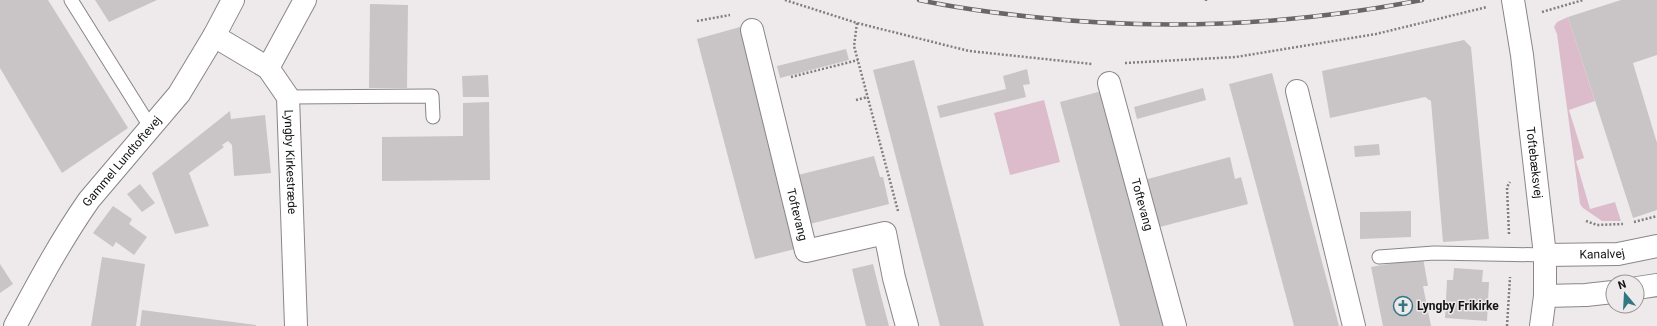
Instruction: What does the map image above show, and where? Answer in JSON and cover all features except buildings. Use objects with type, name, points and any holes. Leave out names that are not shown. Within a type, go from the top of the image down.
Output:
[{"type":"street","name":"Gammel Lundtoftevej","points":[[15,326],[76,218],[89,200],[179,94],[214,36],[233,0]]},
{"type":"street","points":[[268,68],[305,0]]},
{"type":"street","name":"Toftebæksvej","points":[[1515,10],[1522,55],[1545,255],[1545,296],[1541,326]]},
{"type":"street","name":"Toftevang","points":[[752,30],[806,251],[886,233]]},
{"type":"street","name":"Lyngby Kirkestræde","points":[[214,36],[268,68],[288,97],[296,326]]},
{"type":"street","name":"Toftevang","points":[[1109,83],[1175,326]]},
{"type":"street","points":[[1298,91],[1354,326]]},
{"type":"street","points":[[886,233],[894,278],[907,326]]},
{"type":"street","name":"Kanalvej","points":[[1545,255],[1618,254],[1657,246]]},
{"type":"street","points":[[1645,287],[1657,285]]},
{"type":"street","points":[[1545,296],[1605,293]]},
{"type":"lane","points":[[71,0],[151,128]]},
{"type":"lane","points":[[288,97],[432,96],[433,117]]},
{"type":"lane","points":[[1379,257],[1434,253],[1510,256],[1545,255]]},
{"type":"path","points":[[785,0],[857,23],[969,51],[1092,64]]},
{"type":"path","points":[[1515,10],[1583,0]]},
{"type":"path","points":[[1123,63],[1236,57],[1376,34],[1489,6]]},
{"type":"path","points":[[857,23],[854,46],[898,211],[886,233]]},
{"type":"path","points":[[765,84],[858,60]]},
{"type":"path","points":[[856,100],[868,97]]},
{"type":"path","points":[[1506,326],[1510,286],[1507,187],[1510,180]]},
{"type":"path","points":[[1586,221],[1597,225],[1623,224],[1657,216]]},
{"type":"shaded area","points":[[1568,17],[1595,101],[1569,110],[1584,158],[1576,161],[1590,209],[1615,202],[1621,221],[1602,221],[1583,208],[1580,204],[1557,34],[1554,27],[1557,22]]},
{"type":"shaded area","points":[[1044,100],[1060,162],[1010,175],[994,113]]},
{"type":"railway","points":[[919,0],[976,10],[1033,17],[1131,24],[1228,23],[1277,20],[1326,15],[1422,0]]},
{"type":"place","name":"Lyngby Frikirke","points":[[1403,306]]}]
